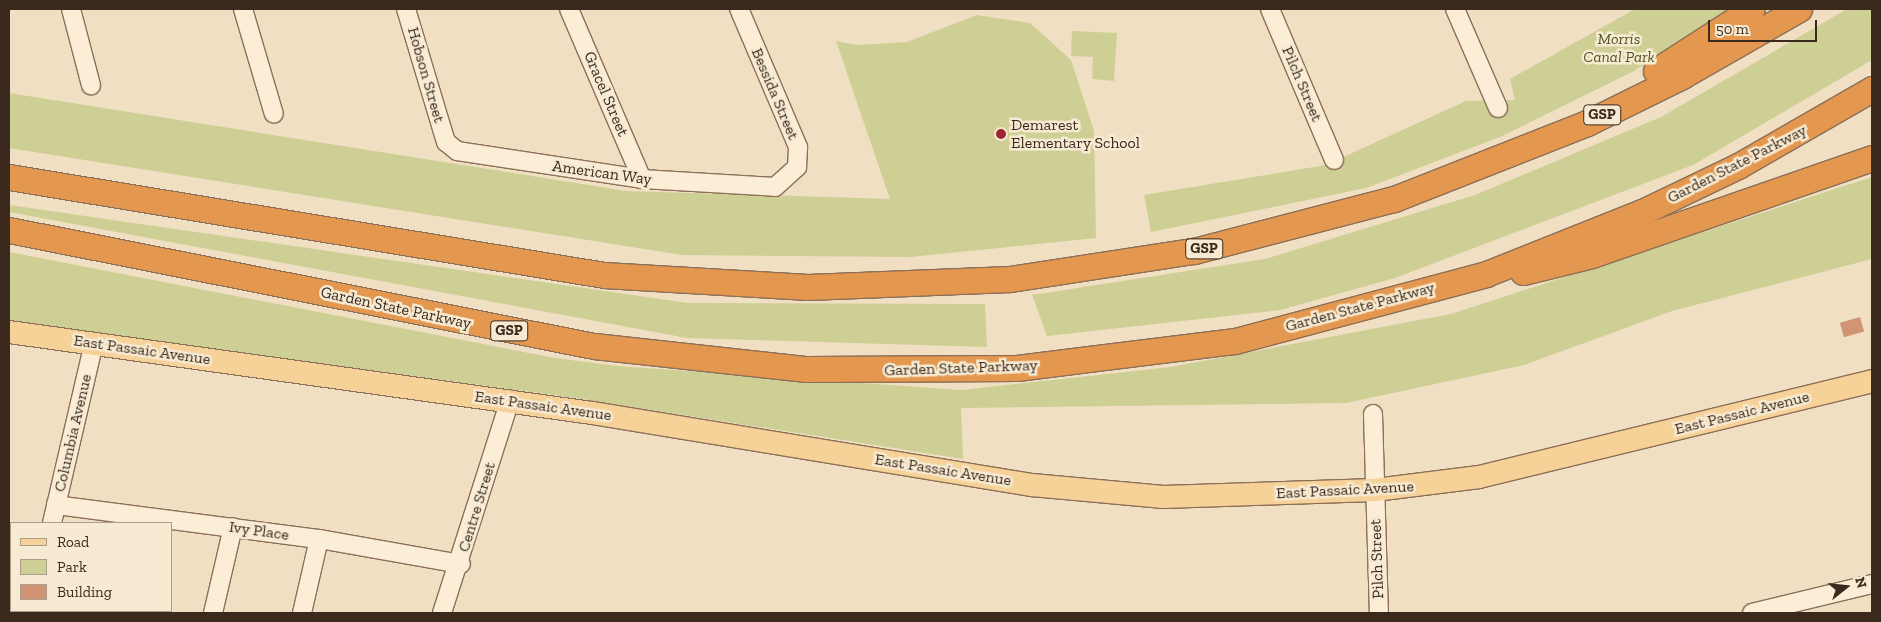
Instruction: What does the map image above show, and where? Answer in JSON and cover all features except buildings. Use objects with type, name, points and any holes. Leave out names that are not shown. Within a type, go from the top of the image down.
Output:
[{"type":"highway","points":[[1491,164],[1696,48],[1752,9]]},
{"type":"highway","name":"GSP","points":[[9,177],[498,260],[696,283],[808,287],[1010,279],[1194,251],[1394,199],[1491,164],[1682,76],[1799,9]]},
{"type":"highway","name":"Garden State Parkway","points":[[9,230],[585,344],[807,369],[1017,368],[1128,356],[1235,341],[1486,274],[1642,212],[1738,166],[1872,89]]},
{"type":"highway","points":[[1486,274],[1560,265],[1872,158]]},
{"type":"main road","name":"East Passaic Avenue","points":[[9,332],[510,400],[1099,494],[1228,496],[1375,490],[1479,477],[1872,381]]},
{"type":"street","points":[[71,9],[91,84]]},
{"type":"street","points":[[243,9],[274,114]]},
{"type":"street","name":"Hobson Street","points":[[406,9],[446,142]]},
{"type":"street","name":"Gracel Street","points":[[570,9],[642,179]]},
{"type":"street","name":"Bessida Street","points":[[739,9],[798,147],[792,176],[775,187],[761,187]]},
{"type":"street","name":"Pilch Street","points":[[1270,9],[1334,160]]},
{"type":"street","points":[[1455,9],[1498,108]]},
{"type":"street","name":"American Way","points":[[446,142],[466,153],[642,179],[761,187]]},
{"type":"street","name":"Columbia Avenue","points":[[52,522],[94,343]]},
{"type":"street","name":"Centre Street","points":[[442,613],[461,564],[510,400]]},
{"type":"street","name":"Pilch Street","points":[[1373,414],[1379,613]]},
{"type":"street","name":"Ivy Place","points":[[56,505],[319,539],[461,564]]},
{"type":"street","points":[[213,613],[233,527]]},
{"type":"street","points":[[302,613],[319,539]]},
{"type":"street","points":[[1752,613],[1872,584]]},
{"type":"green space","name":"Morris Canal Park","points":[[1635,9],[1730,9],[1634,71],[1500,137],[1366,188],[1151,232],[1144,195],[1326,165],[1466,101],[1515,100],[1510,79]]},
{"type":"green space","points":[[1847,9],[1872,9],[1872,60],[1693,165],[1395,278],[1280,310],[1047,336],[1032,295],[1265,259],[1475,195],[1661,117]]},
{"type":"green space","points":[[977,15],[1030,23],[1071,60],[1094,131],[1096,238],[910,257],[682,255],[9,148],[9,93],[626,191],[890,199],[836,41],[857,45],[907,42]]},
{"type":"green space","points":[[1072,31],[1117,33],[1114,81],[1092,79],[1093,57],[1071,56]]},
{"type":"green space","points":[[1872,177],[1872,259],[1672,311],[1524,365],[1346,403],[961,408],[963,459],[576,398],[9,321],[9,252],[555,358],[617,366],[961,390],[1171,367],[1451,314]]},
{"type":"green space","points":[[9,205],[688,303],[985,304],[987,347],[687,338],[9,212]]},
{"type":"place","name":"Demarest Elementary School","points":[[1001,134]]}]
